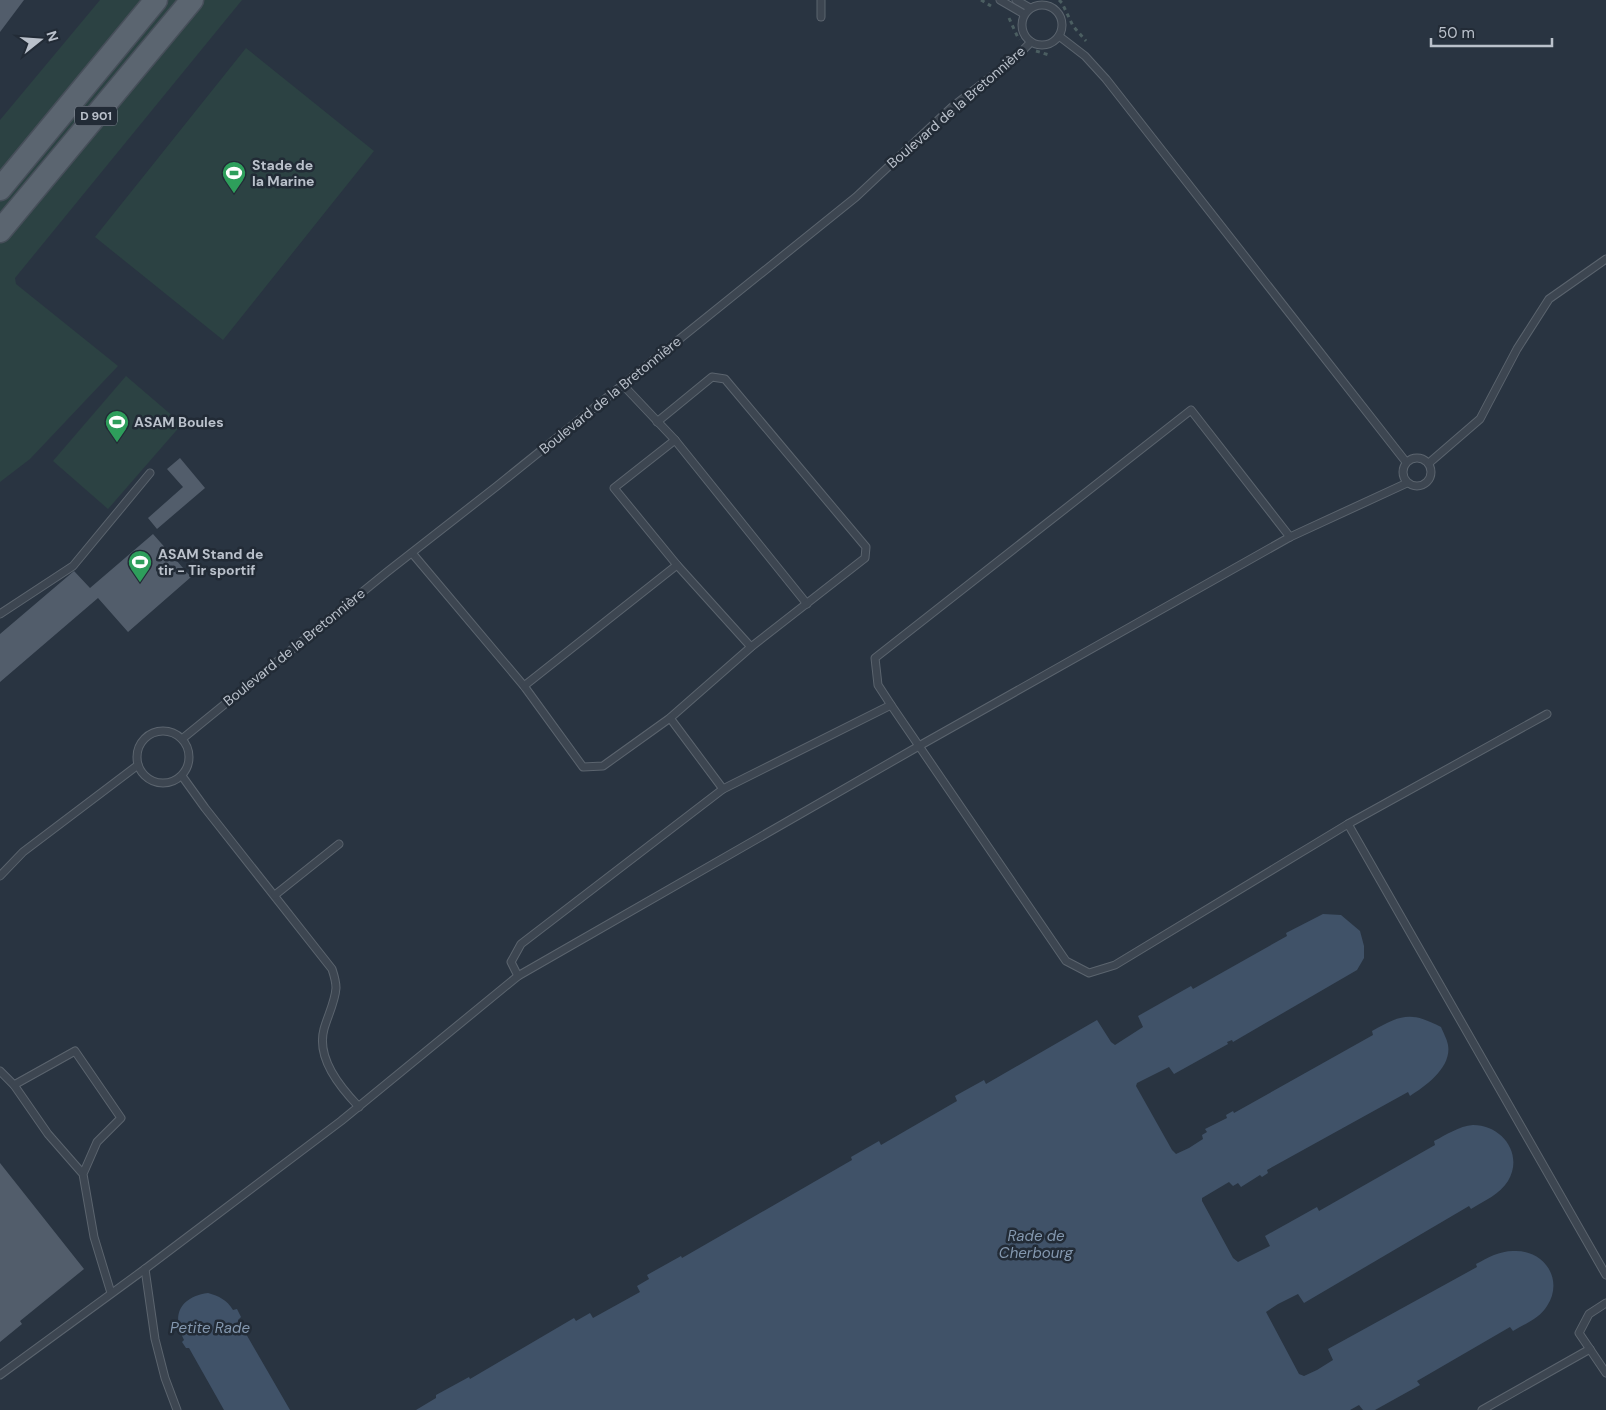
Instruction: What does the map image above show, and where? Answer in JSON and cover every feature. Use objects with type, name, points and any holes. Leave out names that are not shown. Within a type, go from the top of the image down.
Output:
[{"type":"main road","name":"D 901","points":[[0,189],[156,0]]},
{"type":"main road","name":"D 901","points":[[0,231],[192,0]]},
{"type":"lane","points":[[821,0],[821,17]]},
{"type":"lane","points":[[1000,0],[1024,14]]},
{"type":"lane","points":[[1016,0],[1030,8]]},
{"type":"lane","points":[[1041,4],[1054,8],[1062,19],[1059,36],[1053,42],[1039,45],[1031,42],[1024,34],[1022,27],[1024,14],[1030,8],[1041,4]]},
{"type":"lane","points":[[1059,36],[1085,56],[1106,79],[1406,462]]},
{"type":"lane","name":"Boulevard de la Bretonnière","points":[[182,739],[856,197],[952,107],[1014,59],[1031,42]]},
{"type":"lane","points":[[1429,463],[1480,419],[1517,349],[1549,299],[1606,259]]},
{"type":"lane","points":[[412,553],[524,686],[583,767],[603,766],[670,718],[750,647],[865,558],[866,547],[725,379],[712,377],[657,422]]},
{"type":"lane","points":[[623,385],[675,440],[806,604]]},
{"type":"lane","points":[[1290,537],[1191,410],[875,658],[878,685],[1066,961],[1089,973],[1115,965],[1348,824],[1546,714]]},
{"type":"lane","points":[[675,440],[614,488],[677,565],[750,647]]},
{"type":"lane","points":[[1417,457],[1429,463],[1431,472],[1429,480],[1425,484],[1416,486],[1407,483],[1402,475],[1406,462],[1417,457]]},
{"type":"lane","points":[[0,614],[73,566],[150,473]]},
{"type":"lane","points":[[0,1375],[145,1269],[359,1106],[518,976],[919,746],[1290,537],[1407,483]]},
{"type":"lane","points":[[524,686],[677,565]]},
{"type":"lane","points":[[518,976],[511,962],[521,944],[723,789],[891,705]]},
{"type":"lane","points":[[670,718],[723,789]]},
{"type":"lane","points":[[158,731],[167,731],[182,739],[189,753],[189,762],[187,770],[182,776],[166,784],[157,783],[142,773],[138,765],[139,747],[151,734],[158,731]]},
{"type":"lane","points":[[0,876],[23,852],[138,765]]},
{"type":"lane","points":[[182,776],[332,969],[336,986],[334,1000],[324,1031],[323,1050],[332,1074],[345,1093],[359,1106]]},
{"type":"lane","points":[[1348,824],[1606,1275]]},
{"type":"lane","points":[[275,895],[339,844]]},
{"type":"lane","points":[[14,1085],[75,1052],[121,1118],[97,1142],[83,1174]]},
{"type":"lane","points":[[0,1071],[14,1085],[48,1134],[83,1174],[94,1237],[111,1293]]},
{"type":"lane","points":[[145,1269],[155,1339],[165,1378],[177,1410]]},
{"type":"lane","points":[[1606,1303],[1589,1314],[1579,1333],[1606,1373]]},
{"type":"lane","points":[[1482,1410],[1590,1349]]},
{"type":"path","points":[[1059,0],[1062,2],[1073,26],[1086,41]]},
{"type":"green space","points":[[100,0],[242,0],[15,278],[16,284],[118,366],[30,459],[0,482],[0,120]]},
{"type":"green space","name":"Stade de la Marine","points":[[246,48],[374,151],[223,340],[95,237]]},
{"type":"green space","name":"ASAM Boules","points":[[126,376],[182,424],[108,509],[53,461]]},
{"type":"water","name":"Rade de Cherbourg","points":[[1323,914],[1341,915],[1360,931],[1364,946],[1364,958],[1357,970],[1233,1042],[1232,1040],[1227,1042],[1228,1044],[1174,1074],[1169,1067],[1137,1083],[1136,1086],[1176,1154],[1203,1139],[1202,1135],[1207,1132],[1205,1129],[1227,1118],[1226,1115],[1233,1111],[1234,1113],[1373,1035],[1372,1031],[1391,1021],[1398,1018],[1413,1017],[1441,1027],[1448,1045],[1446,1061],[1436,1075],[1416,1092],[1410,1096],[1408,1092],[1267,1170],[1268,1173],[1262,1177],[1260,1175],[1241,1187],[1238,1183],[1233,1186],[1229,1182],[1202,1198],[1233,1258],[1238,1262],[1270,1246],[1265,1236],[1317,1207],[1319,1211],[1435,1145],[1434,1141],[1458,1129],[1473,1125],[1483,1126],[1493,1130],[1507,1143],[1512,1151],[1512,1171],[1508,1181],[1501,1190],[1471,1209],[1469,1206],[1304,1303],[1298,1294],[1266,1312],[1299,1374],[1304,1376],[1333,1360],[1328,1349],[1477,1267],[1476,1264],[1490,1257],[1505,1252],[1526,1252],[1535,1256],[1549,1269],[1553,1286],[1552,1296],[1540,1314],[1513,1331],[1510,1327],[1417,1381],[1420,1385],[1375,1410],[1363,1410],[1359,1405],[1350,1410],[416,1410],[436,1398],[436,1395],[469,1377],[470,1379],[574,1318],[576,1321],[590,1313],[593,1318],[640,1292],[637,1286],[649,1279],[647,1275],[681,1256],[682,1258],[852,1160],[851,1157],[879,1141],[881,1145],[957,1101],[955,1096],[984,1080],[986,1084],[1097,1020],[1115,1045],[1143,1027],[1138,1016],[1191,986],[1193,989],[1287,936],[1286,933]]},
{"type":"water","name":"Petite Rade","points":[[208,1293],[222,1299],[233,1310],[237,1309],[241,1317],[238,1320],[290,1410],[224,1410],[189,1348],[186,1348],[182,1342],[184,1340],[178,1323],[178,1315],[185,1303],[198,1295]]},
{"type":"building","points":[[0,0],[24,0],[0,32]]},
{"type":"building","points":[[180,458],[205,488],[157,529],[148,518],[183,487],[167,469]]},
{"type":"building","points":[[153,534],[191,577],[128,632],[98,598],[0,682],[0,634],[74,571],[90,588]]},
{"type":"building","points":[[0,1163],[84,1269],[20,1321],[22,1324],[0,1342]]},
{"type":"place","name":"Stade de la Marine","points":[[234,194]]},
{"type":"place","name":"ASAM Boules","points":[[117,443]]},
{"type":"place","name":"ASAM Stand de tir - Tir sportif","points":[[140,583]]}]
